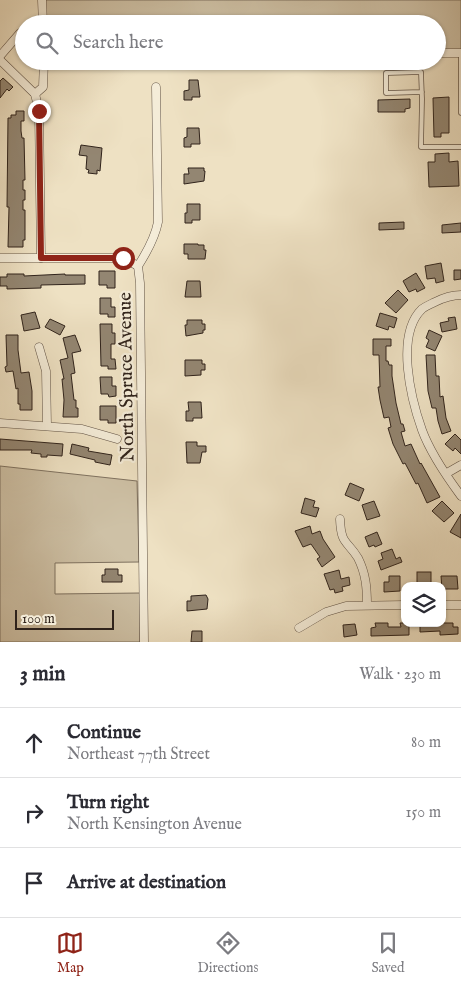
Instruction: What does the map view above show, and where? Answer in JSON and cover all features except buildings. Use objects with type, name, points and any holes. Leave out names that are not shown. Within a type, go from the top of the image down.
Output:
[{"type":"street","points":[[42,0],[43,15]]},
{"type":"street","points":[[0,56],[15,39]]},
{"type":"street","points":[[446,53],[461,54]]},
{"type":"street","points":[[0,60],[35,94],[39,111],[41,258]]},
{"type":"street","points":[[35,94],[43,87],[44,70]]},
{"type":"street","name":"North Spruce Avenue","points":[[144,642],[140,283],[138,266],[146,253],[158,222],[156,86]]},
{"type":"street","points":[[0,258],[123,258],[138,266]]},
{"type":"street","points":[[461,295],[442,299],[423,309],[415,318],[410,330],[408,352],[409,380],[422,431],[461,496]]},
{"type":"street","points":[[39,347],[46,371],[47,426]]},
{"type":"street","points":[[0,422],[82,429],[117,438]]},
{"type":"street","points":[[447,473],[461,464]]},
{"type":"street","points":[[340,520],[340,535],[356,556],[366,576],[367,605]]},
{"type":"street","points":[[446,605],[461,604]]},
{"type":"street","points":[[299,628],[326,612],[346,606],[401,605]]},
{"type":"lane","points":[[461,54],[461,113]]},
{"type":"lane","points":[[422,92],[386,92],[386,73],[421,72],[422,92],[421,148],[461,147]]},
{"type":"shaded area","points":[[44,0],[461,0],[461,50],[446,50],[446,15],[44,15]]},
{"type":"shaded area","points":[[0,466],[137,481],[139,562],[55,563],[55,594],[140,593],[140,642],[0,642]]},
{"type":"route","points":[[39,111],[41,258],[123,258]]}]
